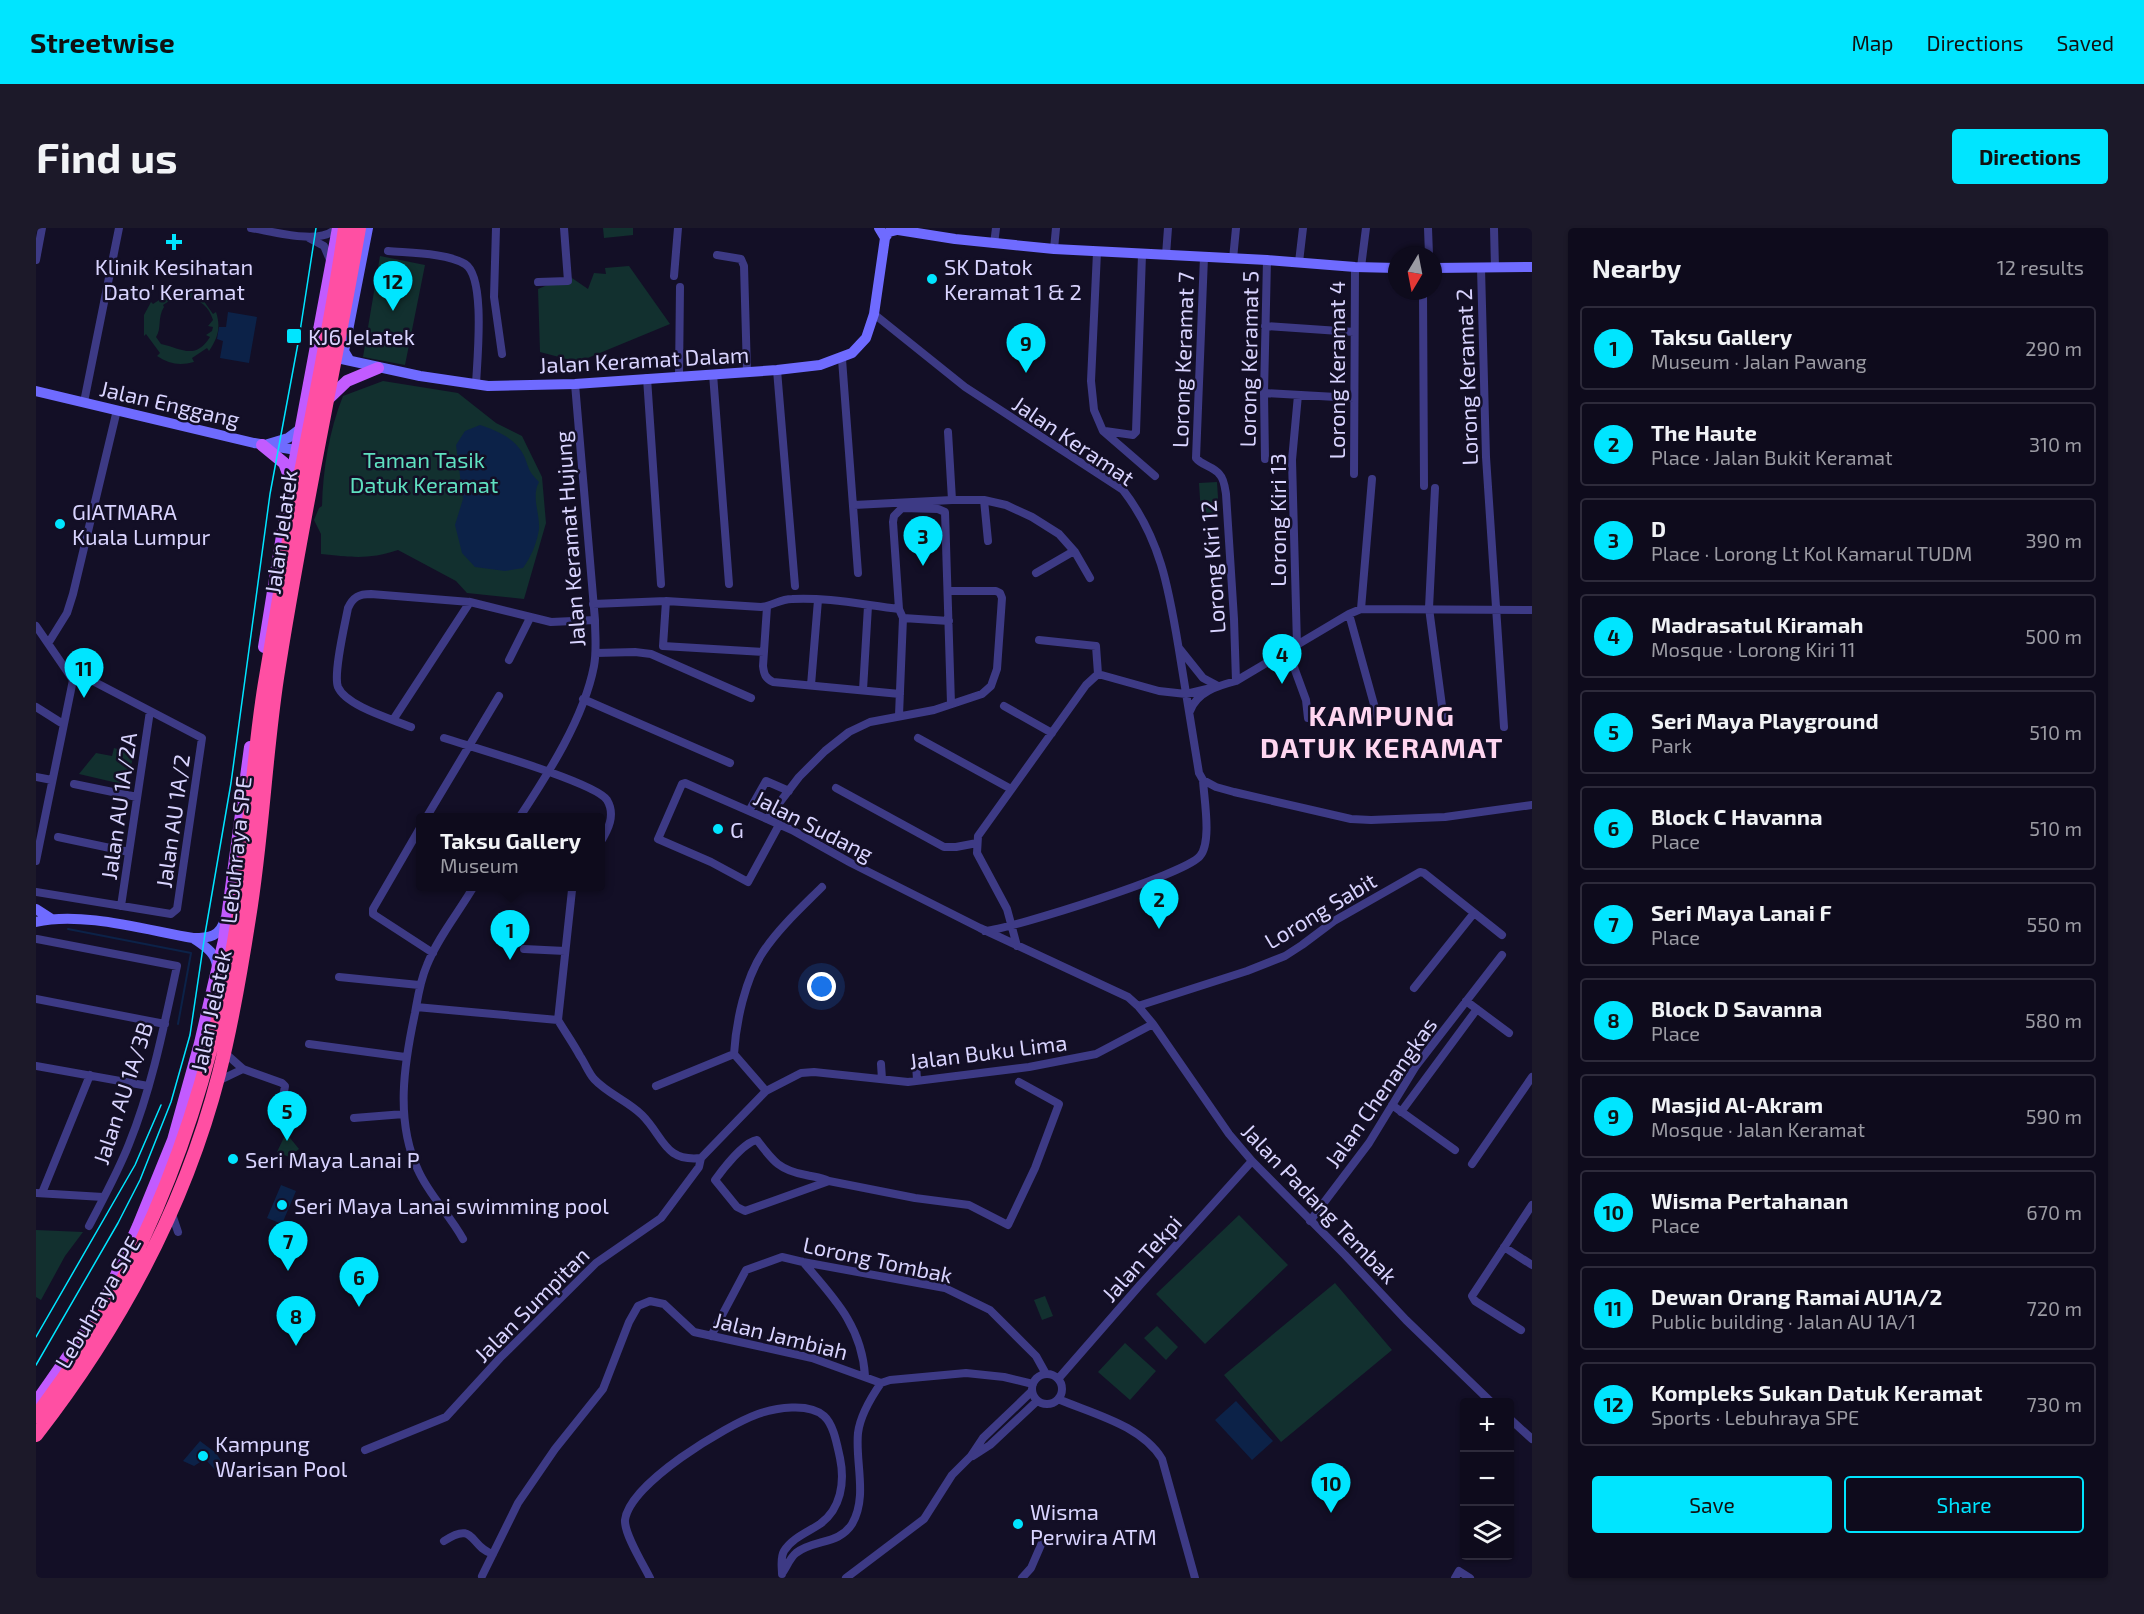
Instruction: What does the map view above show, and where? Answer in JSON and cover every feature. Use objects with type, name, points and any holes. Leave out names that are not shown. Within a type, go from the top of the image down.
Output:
[{"type":"highway","name":"Lebuhraya SPE","points":[[36,1416],[56,1390],[98,1325],[155,1213],[189,1126],[216,1031],[238,918],[266,679],[294,507],[339,272],[345,228]]},
{"type":"highway","name":"Lebuhraya SPE","points":[[36,1435],[86,1368],[110,1331],[141,1273],[168,1216],[191,1158],[219,1075],[249,918],[267,753],[285,630],[358,228]]},
{"type":"main road","name":"Jalan Jelatek","points":[[36,1401],[102,1306],[138,1226],[173,1140],[217,976],[229,908],[256,698],[296,450],[316,353],[337,228]]},
{"type":"main road","name":"Jalan Jelatek","points":[[36,1444],[90,1362],[152,1253],[186,1171],[218,1081],[249,928],[272,737],[316,438],[358,228]]},
{"type":"main road","points":[[322,405],[347,381],[378,368]]},
{"type":"main road","points":[[296,450],[308,448],[316,438]]},
{"type":"main road","points":[[262,445],[284,463],[291,480]]},
{"type":"main road","points":[[224,940],[234,932],[249,928]]},
{"type":"street","points":[[36,260],[42,228]]},
{"type":"street","points":[[84,402],[119,228]]},
{"type":"street","points":[[251,228],[306,237],[327,236],[337,228]]},
{"type":"street","points":[[350,361],[344,351],[368,228]]},
{"type":"street","points":[[496,228],[494,297],[502,354]]},
{"type":"street","points":[[538,282],[568,282],[564,228]]},
{"type":"street","points":[[674,276],[678,228]]},
{"type":"street","points":[[879,228],[890,232],[929,232],[994,244],[1054,249],[1388,268]]},
{"type":"street","points":[[994,244],[996,228]]},
{"type":"street","points":[[1054,249],[1056,228]]},
{"type":"street","points":[[1166,255],[1168,228]]},
{"type":"street","points":[[1233,258],[1236,228]]},
{"type":"street","points":[[1299,262],[1303,228]]},
{"type":"street","name":"Lorong Keramat 4","points":[[1354,474],[1354,332],[1358,267],[1366,228]]},
{"type":"street","points":[[1428,228],[1429,246]]},
{"type":"street","points":[[1494,228],[1495,268]]},
{"type":"street","name":"Jalan Keramat Dalam","points":[[316,353],[378,368],[498,387],[575,384],[820,365],[842,359],[860,346],[871,327],[890,232]]},
{"type":"street","points":[[306,237],[318,242],[328,250],[331,270]]},
{"type":"street","points":[[388,251],[454,259],[466,265],[473,272],[477,281],[478,304],[476,385]]},
{"type":"street","points":[[1097,252],[1091,398],[1103,431],[1155,476]]},
{"type":"street","name":"Lorong Keramat 7","points":[[1103,431],[1133,435],[1136,432],[1142,254]]},
{"type":"street","points":[[717,255],[741,259],[744,266],[747,372]]},
{"type":"street","name":"Lorong Keramat 7","points":[[1200,464],[1196,458],[1195,447],[1204,257]]},
{"type":"street","name":"Lorong Keramat 5","points":[[1265,459],[1263,393],[1267,260]]},
{"type":"street","points":[[1442,268],[1532,267]]},
{"type":"street","name":"Lorong Keramat 2","points":[[1481,268],[1485,457],[1489,485],[1504,727]]},
{"type":"street","points":[[679,376],[680,287]]},
{"type":"street","points":[[478,304],[494,297]]},
{"type":"street","points":[[1423,300],[1424,486]]},
{"type":"street","name":"Jalan Keramat","points":[[874,314],[965,387],[1123,490],[1150,531],[1164,568],[1199,773],[1203,780],[1206,845],[1199,858],[1182,868],[1011,926]]},
{"type":"street","points":[[1265,326],[1354,332]]},
{"type":"street","points":[[842,359],[858,573]]},
{"type":"street","points":[[777,370],[795,586]]},
{"type":"street","points":[[713,374],[729,584]]},
{"type":"street","points":[[647,378],[661,584]]},
{"type":"street","name":"Jalan Keramat Hujung","points":[[522,813],[550,772],[562,748],[583,699],[596,653],[575,384]]},
{"type":"street","name":"Jalan Enggang","points":[[36,391],[262,445],[296,450]]},
{"type":"street","points":[[1263,393],[1354,398]]},
{"type":"street","name":"Lorong Kiri 13","points":[[1297,645],[1292,460],[1298,395]]},
{"type":"street","points":[[49,642],[67,613],[73,594],[117,410]]},
{"type":"street","points":[[262,445],[281,441],[300,429]]},
{"type":"street","points":[[948,432],[952,500]]},
{"type":"street","name":"Lorong Kiri 12","points":[[1200,464],[1221,475],[1226,494],[1236,681]]},
{"type":"street","points":[[1361,609],[1372,479]]},
{"type":"street","points":[[1435,488],[1429,608],[1444,721]]},
{"type":"street","points":[[854,505],[952,500],[984,500],[1006,505],[1032,517],[1059,534],[1074,551],[1090,578]]},
{"type":"street","points":[[984,500],[988,541]]},
{"type":"street","points":[[899,715],[903,618],[899,609],[892,522],[894,516],[902,508],[938,509],[945,512],[951,704]]},
{"type":"street","points":[[1036,573],[1074,551]]},
{"type":"street","points":[[767,819],[799,777],[825,751],[849,732],[870,722],[934,710],[982,694],[991,686],[997,669],[1002,598],[1000,593],[996,591],[948,591]]},
{"type":"street","points":[[411,727],[351,701],[339,688],[337,673],[351,601],[356,596],[371,594],[470,602],[551,622],[595,620]]},
{"type":"street","points":[[593,604],[666,601],[767,607],[783,600],[818,600],[899,609]]},
{"type":"street","points":[[811,684],[818,600]]},
{"type":"street","points":[[666,601],[663,645],[764,652]]},
{"type":"street","points":[[393,720],[470,602]]},
{"type":"street","points":[[863,690],[868,606]]},
{"type":"street","points":[[767,607],[764,652],[764,674],[767,679],[773,682],[900,694]]},
{"type":"street","points":[[1098,674],[1159,691],[1186,694],[1236,681],[1361,609],[1532,610]]},
{"type":"street","points":[[1349,614],[1378,719]]},
{"type":"street","points":[[509,660],[530,618]]},
{"type":"street","points":[[903,618],[949,621]]},
{"type":"street","points":[[36,626],[73,680],[39,834],[36,861]]},
{"type":"street","points":[[1039,640],[1096,646],[1098,674]]},
{"type":"street","name":"Jalan Keramat","points":[[1178,647],[1203,678],[1218,686]]},
{"type":"street","points":[[596,653],[635,651],[651,654],[751,698]]},
{"type":"street","points":[[1288,651],[1306,699],[1308,718]]},
{"type":"street","points":[[1017,946],[1007,909],[977,853],[978,836],[1086,685],[1098,674]]},
{"type":"street","name":"Jalan AU 1A/2","points":[[36,892],[171,914],[177,909],[202,738],[87,678],[79,677],[73,680]]},
{"type":"street","points":[[1189,712],[1195,700],[1218,686]]},
{"type":"street","points":[[429,813],[499,696]]},
{"type":"street","points":[[583,699],[730,763]]},
{"type":"street","points":[[1004,706],[1052,732]]},
{"type":"street","points":[[36,707],[63,724]]},
{"type":"street","name":"Jalan AU 1A/2A","points":[[121,906],[150,711]]},
{"type":"street","points":[[444,738],[550,772],[603,796],[610,807],[610,824],[605,834]]},
{"type":"street","points":[[918,738],[1011,789]]},
{"type":"street","points":[[36,777],[52,780]]},
{"type":"street","points":[[1203,780],[1216,787],[1234,792],[1351,819],[1445,816],[1532,805]]},
{"type":"street","points":[[749,811],[766,781],[789,791]]},
{"type":"street","name":"Jalan Sudang","points":[[779,825],[748,882],[711,862],[660,841],[658,838],[683,783],[767,819],[779,825],[985,931],[1017,946]]},
{"type":"street","points":[[74,784],[137,797]]},
{"type":"street","points":[[836,788],[944,847],[977,843]]},
{"type":"street","points":[[416,835],[373,909],[373,914],[433,953]]},
{"type":"street","points":[[58,837],[129,852]]},
{"type":"street","name":"Lorong Sabit","points":[[1138,1006],[1247,971],[1285,956],[1334,921],[1420,872],[1502,934]]},
{"type":"street","points":[[766,1091],[735,1054],[744,994],[761,955],[783,926],[822,887]]},
{"type":"street","points":[[463,1239],[419,1173],[407,1139],[404,1114],[405,1057],[419,985],[433,953],[471,891]]},
{"type":"street","points":[[570,891],[558,1020],[594,1078],[645,1117],[666,1149],[682,1158],[701,1158]]},
{"type":"street","points":[[36,922],[50,918],[76,918],[193,938],[214,937],[223,926],[229,908]]},
{"type":"street","points":[[36,909],[50,918]]},
{"type":"street","points":[[1414,988],[1474,912]]},
{"type":"street","points":[[985,931],[1011,926]]},
{"type":"street","points":[[193,938],[216,957],[217,976]]},
{"type":"street","name":"Jalan AU 1A/3B","points":[[37,939],[177,966],[165,1024],[129,1144],[89,1226]]},
{"type":"street","name":"Jalan Padang Tembak","points":[[1017,946],[1128,997],[1138,1006],[1153,1024],[1223,1126],[1252,1161],[1406,1320],[1487,1398]]},
{"type":"street","points":[[524,949],[565,951]]},
{"type":"street","name":"Jalan Chenangkas","points":[[1310,1221],[1362,1153],[1416,1066],[1503,955]]},
{"type":"street","points":[[339,977],[419,985]]},
{"type":"street","points":[[36,999],[165,1024]]},
{"type":"street","points":[[1466,1001],[1509,1033]]},
{"type":"street","points":[[416,1007],[558,1020]]},
{"type":"street","points":[[1401,1112],[1477,1009]]},
{"type":"street","name":"Jalan Buku Lima","points":[[701,1158],[766,1091],[801,1073],[814,1072],[908,1082],[1029,1067],[1096,1054],[1153,1024]]},
{"type":"street","points":[[309,1044],[405,1057]]},
{"type":"street","points":[[225,1053],[246,1070],[282,1083],[285,1086],[281,1109]]},
{"type":"street","points":[[656,1086],[735,1054]]},
{"type":"street","points":[[881,1064],[882,1079]]},
{"type":"street","points":[[916,1064],[917,1080]]},
{"type":"street","points":[[36,1066],[148,1086]]},
{"type":"street","points":[[218,1081],[246,1070]]},
{"type":"street","points":[[90,1075],[39,1193],[103,1197]]},
{"type":"street","points":[[1472,1164],[1532,1077]]},
{"type":"street","points":[[829,1180],[745,1211],[737,1207],[715,1180],[739,1153],[753,1140],[757,1140],[776,1165],[805,1175],[822,1177],[891,1194],[969,1205],[1008,1225],[1035,1168],[1059,1104],[1018,1082]]},
{"type":"street","points":[[1392,1105],[1455,1150]]},
{"type":"street","points":[[354,1118],[404,1114]]},
{"type":"street","name":"Jalan Sumpitan","points":[[365,1450],[446,1417],[500,1358],[596,1263],[661,1218],[699,1167],[701,1158]]},
{"type":"street","name":"Jalan Tekpi","points":[[1058,1379],[1252,1161]]},
{"type":"street","points":[[1521,1330],[1475,1301],[1472,1296],[1532,1205]]},
{"type":"street","points":[[1504,1247],[1532,1265]]},
{"type":"street","name":"Lorong Tombak","points":[[711,1336],[746,1270],[782,1257],[945,1288],[990,1310],[1036,1356],[1046,1374]]},
{"type":"street","points":[[803,1262],[841,1307],[857,1336],[864,1361],[865,1376]]},
{"type":"street","name":"Jalan Jambiah","points":[[493,1554],[518,1503],[555,1449],[603,1389],[629,1322],[638,1306],[650,1301],[664,1304],[694,1332],[812,1358],[881,1383]]},
{"type":"street","points":[[782,1576],[796,1553],[810,1546],[834,1540],[852,1523],[859,1497],[858,1430],[881,1383],[890,1380],[966,1374],[1004,1377],[1032,1388],[1038,1401],[1046,1404],[1058,1399],[1138,1433],[1157,1450],[1162,1459],[1195,1578]]},
{"type":"street","points":[[846,1578],[924,1519],[952,1475],[971,1456],[983,1438],[1032,1388],[1037,1377],[1046,1374],[1058,1379],[1061,1387],[1058,1399]]},
{"type":"street","points":[[971,1456],[990,1445],[1038,1401]]},
{"type":"street","points":[[650,1578],[626,1528],[626,1519],[632,1502],[657,1475],[715,1436],[757,1415],[790,1408],[806,1409],[819,1412],[830,1424],[840,1459],[842,1486],[837,1504],[830,1515],[797,1538],[784,1551],[781,1562],[782,1576]]},
{"type":"street","points":[[1514,1423],[1532,1439]]},
{"type":"street","points":[[444,1541],[455,1534],[465,1533],[474,1537],[481,1549],[493,1554],[482,1576]]},
{"type":"street","points":[[1022,1578],[1031,1568],[1044,1538]]},
{"type":"street","points":[[1455,1578],[1460,1571],[1470,1578]]},
{"type":"green space","points":[[603,228],[633,228],[633,235],[604,238]]},
{"type":"green space","points":[[380,256],[425,265],[405,365],[363,357]]},
{"type":"green space","points":[[629,266],[670,324],[578,362],[540,352],[538,289],[569,276],[588,289],[594,273],[606,274],[605,268]]},
{"type":"green space","points":[[186,288],[197,291],[206,297],[203,300],[213,314],[216,312],[218,317],[215,342],[209,351],[207,348],[192,358],[194,362],[179,364],[161,359],[157,356],[160,353],[146,334],[144,336],[144,315],[151,302],[153,304],[173,291],[172,289]],"holes":[[[192,298],[204,305],[211,315],[213,320],[208,326],[213,327],[212,331],[206,335],[210,337],[199,349],[193,351],[161,344],[156,337],[163,305],[169,301]]]},
{"type":"green space","name":"Taman Tasik Datuk Keramat","points":[[383,381],[458,393],[496,423],[522,436],[542,477],[546,523],[524,599],[467,593],[456,581],[398,550],[351,557],[321,554],[321,534],[314,520],[322,506],[328,450],[338,409],[343,396]]},
{"type":"green space","points":[[1217,482],[1219,513],[1201,514],[1199,483]]},
{"type":"green space","points":[[114,748],[134,754],[126,785],[79,774],[96,753],[112,756]]},
{"type":"green space","points":[[286,1133],[299,1149],[289,1157],[277,1152]]},
{"type":"green space","points":[[1239,1215],[1288,1265],[1205,1344],[1156,1294]]},
{"type":"green space","points":[[36,1230],[83,1232],[65,1256],[41,1300],[36,1297]]},
{"type":"green space","points":[[1335,1283],[1392,1350],[1281,1442],[1224,1375]]},
{"type":"green space","points":[[1045,1296],[1053,1316],[1042,1320],[1034,1300]]},
{"type":"green space","points":[[1157,1326],[1178,1347],[1166,1360],[1144,1338]]},
{"type":"green space","points":[[1125,1343],[1156,1371],[1130,1400],[1098,1372]]},
{"type":"water","points":[[228,312],[257,317],[249,363],[220,358],[223,341],[217,339],[219,327],[226,327]]},
{"type":"water","points":[[480,425],[512,441],[522,451],[530,471],[539,482],[536,505],[539,529],[533,550],[523,568],[505,571],[475,567],[462,553],[455,525],[463,499],[456,445],[465,431]]},
{"type":"water","name":"Seri Maya Lanai swimming pool","points":[[281,1185],[296,1191],[282,1224],[267,1218]]},
{"type":"water","points":[[1236,1401],[1273,1441],[1252,1460],[1215,1420]]},
{"type":"water","name":"Kampung Warisan Pool","points":[[200,1441],[216,1453],[227,1470],[217,1472],[205,1459],[194,1466],[183,1461]]},
{"type":"waterway","points":[[68,929],[191,953],[178,1024]]},
{"type":"tram line","points":[[36,1365],[118,1223],[140,1180],[171,1102],[190,1035],[231,783],[270,494],[299,338],[316,228]]},
{"type":"tram line","points":[[36,1337],[135,1165],[161,1105]]},
{"type":"place","name":"Klinik Kesihatan Dato' Keramat","points":[[174,242]]},
{"type":"place","name":"SK Datok Keramat 1 & 2","points":[[932,279]]},
{"type":"place","name":"Kompleks Sukan Datuk Keramat","points":[[393,311]]},
{"type":"place","name":"KJ6 Jelatek","points":[[294,336]]},
{"type":"place","name":"Masjid Al-Akram","points":[[1026,373]]},
{"type":"place","name":"GIATMARA Kuala Lumpur","points":[[60,524]]},
{"type":"place","name":"D","points":[[923,566]]},
{"type":"place","name":"Madrasatul Kiramah","points":[[1282,684]]},
{"type":"place","name":"Dewan Orang Ramai AU1A/2","points":[[84,698]]},
{"type":"place","name":"G","points":[[718,829]]},
{"type":"place","name":"The Haute","points":[[1159,929]]},
{"type":"place","name":"Taksu Gallery","points":[[510,960]]},
{"type":"place","name":"Seri Maya Playground","points":[[287,1141]]},
{"type":"place","name":"Seri Maya Lanai P","points":[[233,1159]]},
{"type":"place","name":"Seri Maya Lanai swimming pool","points":[[282,1205]]},
{"type":"place","name":"Seri Maya Lanai F","points":[[288,1271]]},
{"type":"place","name":"Block C Havanna","points":[[359,1307]]},
{"type":"place","name":"Block D Savanna","points":[[296,1346]]},
{"type":"place","name":"Kampung Warisan Pool","points":[[203,1456]]},
{"type":"place","name":"Wisma Pertahanan","points":[[1331,1513]]},
{"type":"place","name":"Wisma Perwira ATM","points":[[1018,1524]]},
{"type":"district","name":"KAMPUNG DATUK KERAMAT","points":[[1382,731]]}]
